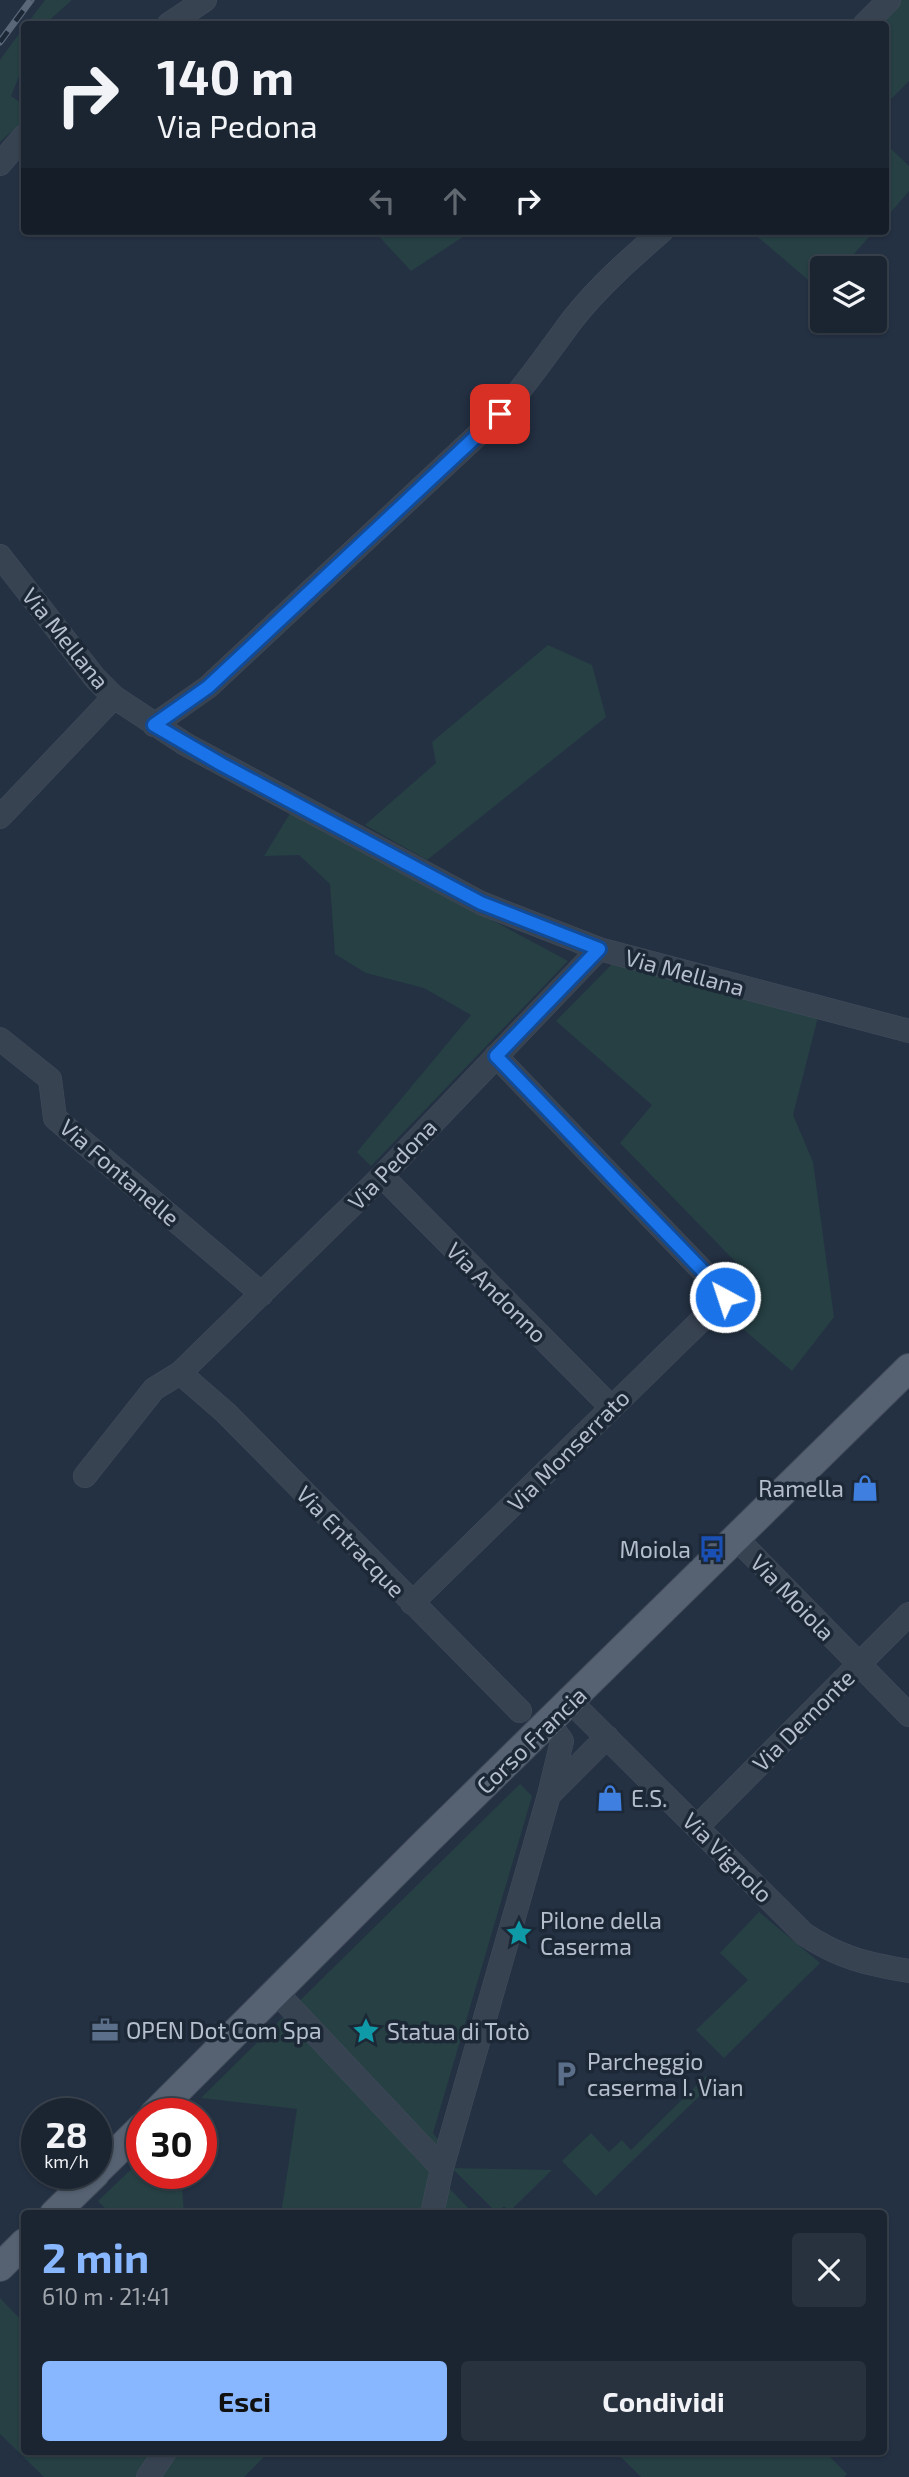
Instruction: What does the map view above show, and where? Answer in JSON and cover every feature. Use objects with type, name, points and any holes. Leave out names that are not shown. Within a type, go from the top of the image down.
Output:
[{"type":"main road","name":"Corso Francia","points":[[170,2098],[425,1843],[909,1368]]},
{"type":"main road","points":[[112,2156],[126,2143]]},
{"type":"main road","points":[[58,2210],[79,2189]]},
{"type":"main road","points":[[0,2267],[21,2246]]},
{"type":"street","points":[[174,21],[205,0]]},
{"type":"street","points":[[868,21],[889,0]]},
{"type":"street","points":[[0,164],[21,140]]},
{"type":"street","points":[[154,725],[208,687],[500,414],[528,383],[575,318],[620,268],[658,235]]},
{"type":"street","name":"Via Mellana","points":[[0,556],[95,678],[114,697],[154,725],[221,764],[481,903],[599,949],[909,1031]]},
{"type":"street","points":[[0,817],[114,697]]},
{"type":"street","name":"Via Pedona","points":[[85,1476],[154,1389],[180,1373],[382,1176],[599,949]]},
{"type":"street","name":"Via Fontanelle","points":[[0,1039],[50,1079],[55,1118],[262,1294]]},
{"type":"street","name":"Via Monserrato","points":[[412,1603],[725,1297],[716,1284],[496,1056]]},
{"type":"street","name":"Via Andonno","points":[[382,1176],[611,1407]]},
{"type":"street","name":"Via Entracque","points":[[180,1373],[226,1413],[520,1711]]},
{"type":"street","name":"Via Moiola","points":[[736,1538],[909,1715]]},
{"type":"street","name":"Via Demonte","points":[[698,1826],[909,1615]]},
{"type":"street","name":"Via Vignolo","points":[[571,1702],[804,1934],[846,1958],[909,1971]]},
{"type":"street","points":[[433,2210],[442,2168],[549,1796],[562,1741],[549,1723]]},
{"type":"street","points":[[549,1796],[607,1737]]},
{"type":"street","points":[[277,1993],[442,2168]]},
{"type":"street","points":[[148,2477],[163,2455]]},
{"type":"green space","points":[[45,0],[72,0],[48,21],[29,21]]},
{"type":"green space","points":[[897,0],[909,0],[909,81],[889,101],[889,21],[874,21]]},
{"type":"green space","points":[[21,31],[21,71],[11,96],[21,103],[21,123],[0,142],[0,60]]},
{"type":"green space","points":[[889,147],[909,166],[909,191],[889,214]]},
{"type":"green space","points":[[378,235],[466,235],[411,271]]},
{"type":"green space","points":[[756,235],[871,235],[852,256],[810,256],[810,282]]},
{"type":"green space","points":[[548,645],[592,665],[606,717],[427,860],[365,825],[436,763],[432,742]]},
{"type":"green space","points":[[291,812],[568,961],[371,1166],[357,1152],[471,1015],[424,988],[366,973],[335,954],[330,884],[299,855],[264,856]]},
{"type":"green space","points":[[613,963],[818,1017],[793,1115],[813,1162],[834,1317],[792,1371],[728,1316],[757,1284],[620,1143],[652,1105],[556,1021]]},
{"type":"green space","points":[[520,1784],[532,1796],[433,2133],[440,2142],[423,2210],[282,2210],[297,2109],[201,2098]]},
{"type":"green space","points":[[759,1912],[820,1963],[724,2058],[696,2030],[748,1980],[720,1953]]},
{"type":"green space","points":[[706,2076],[713,2083],[596,2196],[562,2161],[591,2133],[609,2152],[622,2140],[631,2150]]},
{"type":"green space","points":[[452,2168],[552,2170],[511,2210],[504,2206],[500,2210],[494,2210]]},
{"type":"green space","points":[[126,2174],[126,2189],[182,2189],[184,2210],[107,2210],[98,2201]]},
{"type":"green space","points":[[446,2185],[470,2210],[439,2210]]},
{"type":"green space","points":[[0,2298],[21,2320],[21,2455],[0,2434]]},
{"type":"green space","points":[[21,2455],[266,2455],[244,2477],[44,2477]]},
{"type":"green space","points":[[619,2455],[828,2455],[847,2474],[844,2477],[641,2477]]},
{"type":"railway","points":[[0,42],[31,0]]},
{"type":"place","name":"Ramella","points":[[865,1488]]},
{"type":"place","name":"Moiola","points":[[712,1549]]},
{"type":"place","name":"E.S.","points":[[610,1798]]},
{"type":"place","name":"Pilone della Caserma","points":[[519,1933]]},
{"type":"place","name":"OPEN Dot Com Spa","points":[[105,2030]]},
{"type":"place","name":"Statua di Totò","points":[[366,2031]]},
{"type":"place","name":"Parcheggio caserma I. Vian","points":[[566,2074]]},
{"type":"route","points":[[500,414],[208,687],[154,725],[221,764],[481,903],[599,949],[496,1056],[725,1297]]}]
